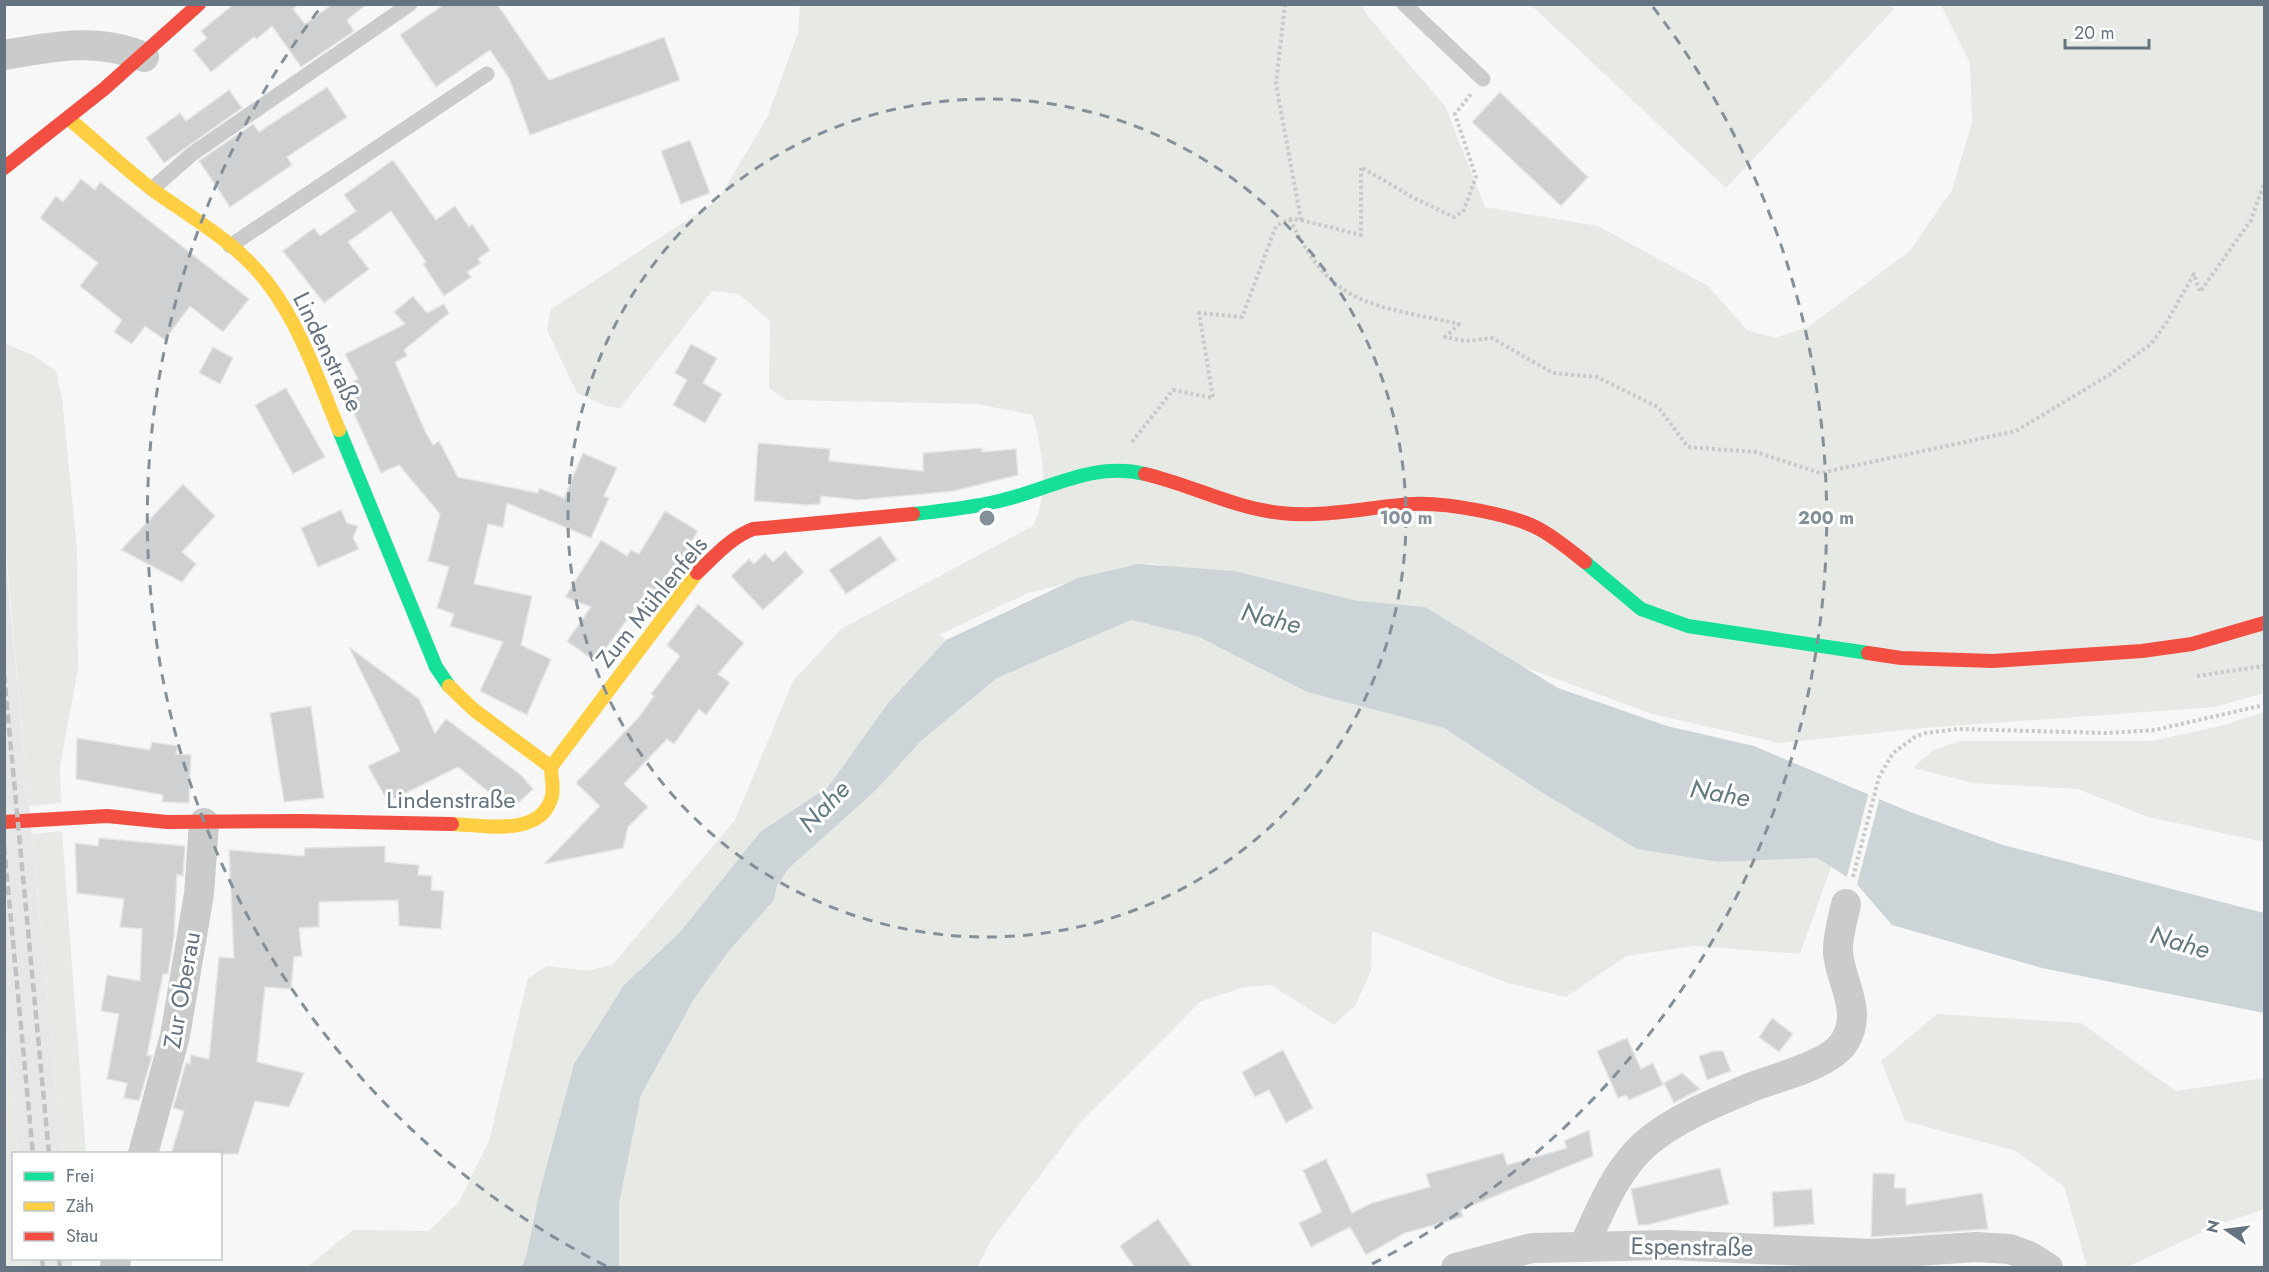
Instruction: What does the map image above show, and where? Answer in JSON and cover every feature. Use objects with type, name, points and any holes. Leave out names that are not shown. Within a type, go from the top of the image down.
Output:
[{"type":"street","points":[[4,168],[69,119],[144,57],[200,4]]},
{"type":"street","points":[[4,55],[79,44],[127,50],[144,57]]},
{"type":"street","name":"Lindenstraße","points":[[4,822],[73,816],[204,823],[302,821],[521,826],[545,811],[552,795],[551,767],[462,702],[445,683],[436,667],[299,333],[267,282],[230,246],[152,189],[69,119]]},
{"type":"street","name":"Zum Mühlenfels","points":[[551,767],[696,575],[740,534],[753,530],[957,510],[1001,501],[1078,475],[1109,470],[1162,478],[1226,503],[1248,509],[1280,513],[1313,516],[1414,504],[1488,512],[1540,529],[1564,545],[1641,609],[1663,619],[1688,626],[1901,658],[1993,661],[2142,651],[2192,644],[2265,623]]},
{"type":"street","name":"Zur Oberau","points":[[144,1152],[175,1036],[199,894],[204,823]]},
{"type":"street","points":[[1584,1246],[1607,1194],[1643,1146],[1663,1131],[1698,1112],[1833,1054],[1845,1042],[1852,1016],[1852,999],[1838,951],[1846,904]]},
{"type":"street","name":"Espenstraße","points":[[1456,1268],[1532,1248],[1584,1246],[1713,1246],[1873,1254],[1987,1248],[2010,1249],[2031,1257],[2048,1268]]},
{"type":"lane","points":[[152,189],[192,154],[410,4]]},
{"type":"lane","points":[[1404,4],[1483,79]]},
{"type":"lane","points":[[230,246],[487,74]]},
{"type":"path","points":[[1285,4],[1276,84],[1301,220]]},
{"type":"path","points":[[1109,470],[1173,390],[1213,398],[1198,313],[1242,316],[1276,226],[1290,219],[1301,220],[1361,235],[1361,167],[1412,197],[1454,217],[1463,212],[1476,177],[1455,114],[1483,79]]},
{"type":"path","points":[[1290,219],[1304,248],[1324,275],[1341,290],[1373,305],[1459,324],[1444,337],[1466,341],[1492,338],[1553,373],[1597,377],[1658,406],[1688,447],[1756,452],[1820,473],[2016,430],[2109,375],[2151,344],[2166,325],[2194,274],[2200,292],[2251,220],[2265,184]]},
{"type":"path","points":[[1846,904],[1879,777],[1893,753],[1915,737],[1926,733],[1959,729],[2107,733],[2156,730],[2265,705]]},
{"type":"shaded area","points":[[800,5],[1362,5],[1366,14],[1445,106],[1485,207],[1598,226],[1708,286],[1747,330],[1775,338],[1808,327],[1910,251],[1952,190],[1972,123],[1970,63],[1941,5],[2264,5],[2264,693],[2215,707],[1924,728],[1780,743],[1652,714],[1341,600],[1150,563],[1028,593],[939,635],[946,640],[888,703],[828,787],[760,832],[680,932],[624,985],[574,1064],[539,1194],[526,1257],[521,1267],[306,1268],[353,1230],[429,1231],[459,1202],[489,1141],[528,978],[547,966],[588,971],[613,964],[735,820],[793,681],[841,629],[1033,526],[1041,499],[1043,471],[1033,415],[977,404],[786,400],[769,388],[770,321],[739,294],[712,291],[620,408],[606,406],[577,393],[547,330],[551,309],[718,200],[767,118],[798,33]]},
{"type":"shaded area","points":[[1531,5],[1889,5],[1894,9],[1726,188]]},
{"type":"shaded area","points":[[4,343],[34,356],[56,371],[62,398],[77,549],[78,668],[60,766],[61,803],[29,806],[5,542]]},
{"type":"shaded area","points":[[4,542],[62,1152],[18,1152],[4,1013]]},
{"type":"shaded area","points":[[1131,620],[1199,637],[1307,692],[1444,728],[1546,795],[1637,849],[1718,862],[1817,858],[1831,867],[1800,954],[1694,946],[1627,956],[1566,997],[1508,983],[1372,931],[1371,971],[1355,1006],[1334,1025],[1271,985],[1245,987],[1201,1001],[1079,1124],[990,1242],[977,1267],[619,1268],[619,1204],[641,1095],[694,999],[726,953],[774,900],[777,886],[788,869],[875,790],[922,740],[997,678]]},
{"type":"shaded area","points":[[2264,712],[2264,842],[2148,817],[2078,789],[1973,783],[1913,768],[1933,750],[1960,741],[2150,741],[2221,726]]},
{"type":"shaded area","points":[[62,831],[86,1152],[62,1152],[32,834]]},
{"type":"shaded area","points":[[4,1013],[18,1152],[12,1152],[12,1260],[27,1260],[28,1267],[5,1267]]},
{"type":"shaded area","points":[[1937,1014],[2081,1023],[2176,1091],[2264,1078],[2264,1209],[2218,1225],[2127,1267],[2087,1267],[2064,1186],[2016,1151],[1905,1121],[1881,1061]]},
{"type":"shaded area","points":[[27,1260],[72,1260],[72,1267],[28,1267]]},
{"type":"water","name":"Nahe","points":[[1139,564],[1234,571],[1358,601],[1425,607],[1558,688],[1667,726],[1754,746],[1910,812],[2003,845],[2264,913],[2264,1013],[2042,968],[1892,925],[1855,882],[1817,858],[1718,862],[1637,849],[1546,795],[1444,728],[1307,692],[1199,637],[1131,620],[997,678],[922,740],[876,790],[788,869],[777,886],[774,900],[727,953],[694,999],[641,1095],[619,1204],[619,1267],[521,1268],[526,1257],[539,1194],[574,1064],[624,985],[680,932],[760,832],[828,787],[888,703],[946,640],[1078,578]]},
{"type":"pier","points":[[1869,792],[1880,797],[1856,888],[1846,880]]},
{"type":"building","points":[[234,4],[299,4],[293,9],[305,24],[333,4],[367,4],[347,20],[354,31],[301,67],[272,26],[257,39],[254,37],[211,72],[193,50],[207,38],[201,31]]},
{"type":"building","points":[[445,4],[497,4],[549,80],[664,37],[680,80],[530,135],[509,78],[490,50],[436,87],[400,35]]},
{"type":"building","points":[[327,87],[347,117],[287,157],[292,165],[230,207],[199,161],[253,124],[259,132]]},
{"type":"building","points":[[229,90],[242,108],[164,163],[146,138],[180,113],[186,121]]},
{"type":"building","points":[[1500,92],[1588,177],[1561,206],[1472,122]]},
{"type":"building","points":[[690,140],[710,193],[681,204],[661,151]]},
{"type":"building","points":[[393,160],[436,220],[455,206],[469,227],[472,224],[490,250],[478,259],[481,263],[467,272],[471,277],[444,296],[423,264],[426,262],[391,211],[348,242],[369,269],[324,303],[283,251],[314,228],[320,236],[356,211],[344,195]]},
{"type":"building","points":[[81,179],[95,190],[100,182],[249,299],[223,332],[190,306],[165,340],[145,326],[132,344],[114,332],[122,320],[80,286],[98,263],[40,218],[56,196],[63,202]]},
{"type":"building","points":[[413,296],[427,313],[444,304],[449,313],[404,350],[407,356],[395,362],[425,431],[433,445],[439,441],[458,477],[538,493],[539,488],[564,498],[583,453],[617,468],[604,496],[609,498],[591,538],[507,503],[503,527],[488,524],[474,584],[532,596],[521,645],[551,659],[527,715],[480,691],[503,642],[450,626],[454,614],[437,608],[449,567],[428,561],[440,514],[399,465],[381,473],[342,387],[358,379],[345,354],[405,324],[394,312]]},
{"type":"building","points":[[691,344],[717,358],[703,383],[722,394],[705,423],[673,405],[687,380],[675,373]]},
{"type":"building","points":[[213,347],[233,358],[220,384],[199,373]]},
{"type":"building","points":[[286,388],[325,457],[293,474],[255,405]]},
{"type":"building","points":[[758,443],[830,449],[829,461],[923,471],[923,453],[982,448],[982,452],[1016,449],[1018,475],[954,491],[858,500],[821,496],[820,504],[807,505],[754,501]]},
{"type":"building","points":[[183,484],[215,516],[182,552],[196,564],[182,582],[121,550]]},
{"type":"building","points":[[341,510],[347,523],[358,526],[353,538],[359,549],[318,567],[301,528]]},
{"type":"building","points":[[665,511],[698,531],[687,548],[690,550],[659,593],[650,588],[596,662],[567,641],[591,607],[565,597],[601,540],[627,556],[631,550],[639,554]]},
{"type":"building","points":[[880,536],[897,560],[846,594],[829,570]]},
{"type":"building","points":[[785,551],[804,572],[763,610],[731,576],[749,559],[754,564],[765,553],[773,562]]},
{"type":"building","points":[[698,604],[744,643],[718,674],[730,683],[706,715],[699,709],[674,744],[667,739],[624,784],[648,807],[628,827],[623,848],[544,864],[600,806],[576,783],[639,717],[654,696],[651,694],[680,656],[667,645]]},
{"type":"building","points":[[349,647],[419,699],[435,733],[446,719],[521,775],[533,789],[514,807],[507,807],[458,767],[388,802],[368,766],[400,751]]},
{"type":"building","points":[[311,706],[324,798],[284,802],[270,713]]},
{"type":"building","points":[[77,738],[150,750],[152,742],[178,746],[176,754],[191,755],[189,803],[162,802],[163,795],[76,779]]},
{"type":"building","points":[[99,838],[185,846],[183,876],[177,875],[174,937],[168,974],[163,974],[147,1055],[152,1056],[139,1101],[124,1098],[127,1083],[107,1079],[119,1014],[101,1011],[107,975],[140,981],[142,929],[120,927],[124,899],[77,893],[75,843],[98,846]]},
{"type":"building","points":[[385,846],[385,862],[419,865],[418,875],[432,876],[431,890],[444,891],[441,929],[399,926],[398,900],[319,902],[319,927],[299,928],[302,956],[294,957],[291,989],[265,987],[257,1062],[304,1073],[289,1107],[255,1101],[238,1154],[172,1152],[184,1111],[173,1108],[186,1063],[190,1064],[191,1055],[209,1059],[219,957],[234,958],[229,850],[304,856],[305,848]]},
{"type":"building","points":[[1772,1018],[1793,1034],[1779,1052],[1759,1037]]},
{"type":"building","points":[[1627,1038],[1641,1069],[1653,1063],[1663,1085],[1629,1100],[1626,1095],[1618,1098],[1597,1051]]},
{"type":"building","points":[[1283,1050],[1313,1108],[1286,1123],[1269,1090],[1255,1097],[1242,1072]]},
{"type":"building","points":[[1714,1051],[1723,1051],[1731,1071],[1707,1080],[1699,1056]]},
{"type":"building","points":[[1682,1073],[1700,1089],[1674,1103],[1664,1083]]},
{"type":"building","points":[[1589,1130],[1593,1156],[1461,1210],[1463,1217],[1405,1233],[1366,1255],[1350,1227],[1311,1247],[1299,1223],[1322,1212],[1303,1170],[1326,1159],[1352,1213],[1372,1203],[1430,1187],[1426,1174],[1503,1153],[1507,1165],[1567,1148],[1564,1141]]},
{"type":"building","points":[[1720,1168],[1729,1204],[1647,1225],[1638,1225],[1631,1189]]},
{"type":"building","points":[[1873,1173],[1895,1174],[1894,1188],[1906,1188],[1906,1205],[1982,1193],[1988,1229],[1871,1237]]},
{"type":"building","points":[[1812,1189],[1814,1224],[1774,1227],[1772,1192]]},
{"type":"building","points":[[1158,1219],[1193,1268],[1135,1268],[1120,1246]]},
{"type":"railway","points":[[4,674],[49,1152]]},
{"type":"railway","points":[[4,846],[33,1152]]},
{"type":"railway","points":[[42,1260],[43,1268]]},
{"type":"railway","points":[[59,1260],[60,1268]]},
{"type":"traffic: fast","points":[[339,430],[436,667],[449,686]]},
{"type":"traffic: fast","points":[[913,514],[999,501],[1089,474],[1107,471],[1145,474]]},
{"type":"traffic: fast","points":[[1585,562],[1641,609],[1688,626],[1868,653]]},
{"type":"traffic: slow","points":[[69,119],[142,182],[228,243],[255,268],[279,299],[299,334],[339,430]]},
{"type":"traffic: slow","points":[[551,767],[697,573]]},
{"type":"traffic: slow","points":[[449,686],[474,710],[551,767],[553,789],[546,809],[537,818],[524,824],[495,827],[452,824]]},
{"type":"traffic: jam","points":[[4,168],[104,89],[199,4]]},
{"type":"traffic: jam","points":[[1145,474],[1246,506],[1281,513],[1330,513],[1412,504],[1478,510],[1529,524],[1558,541],[1585,562]]},
{"type":"traffic: jam","points":[[697,573],[730,542],[753,529],[913,514]]},
{"type":"traffic: jam","points":[[1868,653],[1901,658],[1993,661],[2142,651],[2192,644],[2264,623]]},
{"type":"traffic: jam","points":[[4,822],[107,816],[167,822],[302,821],[452,824]]}]
